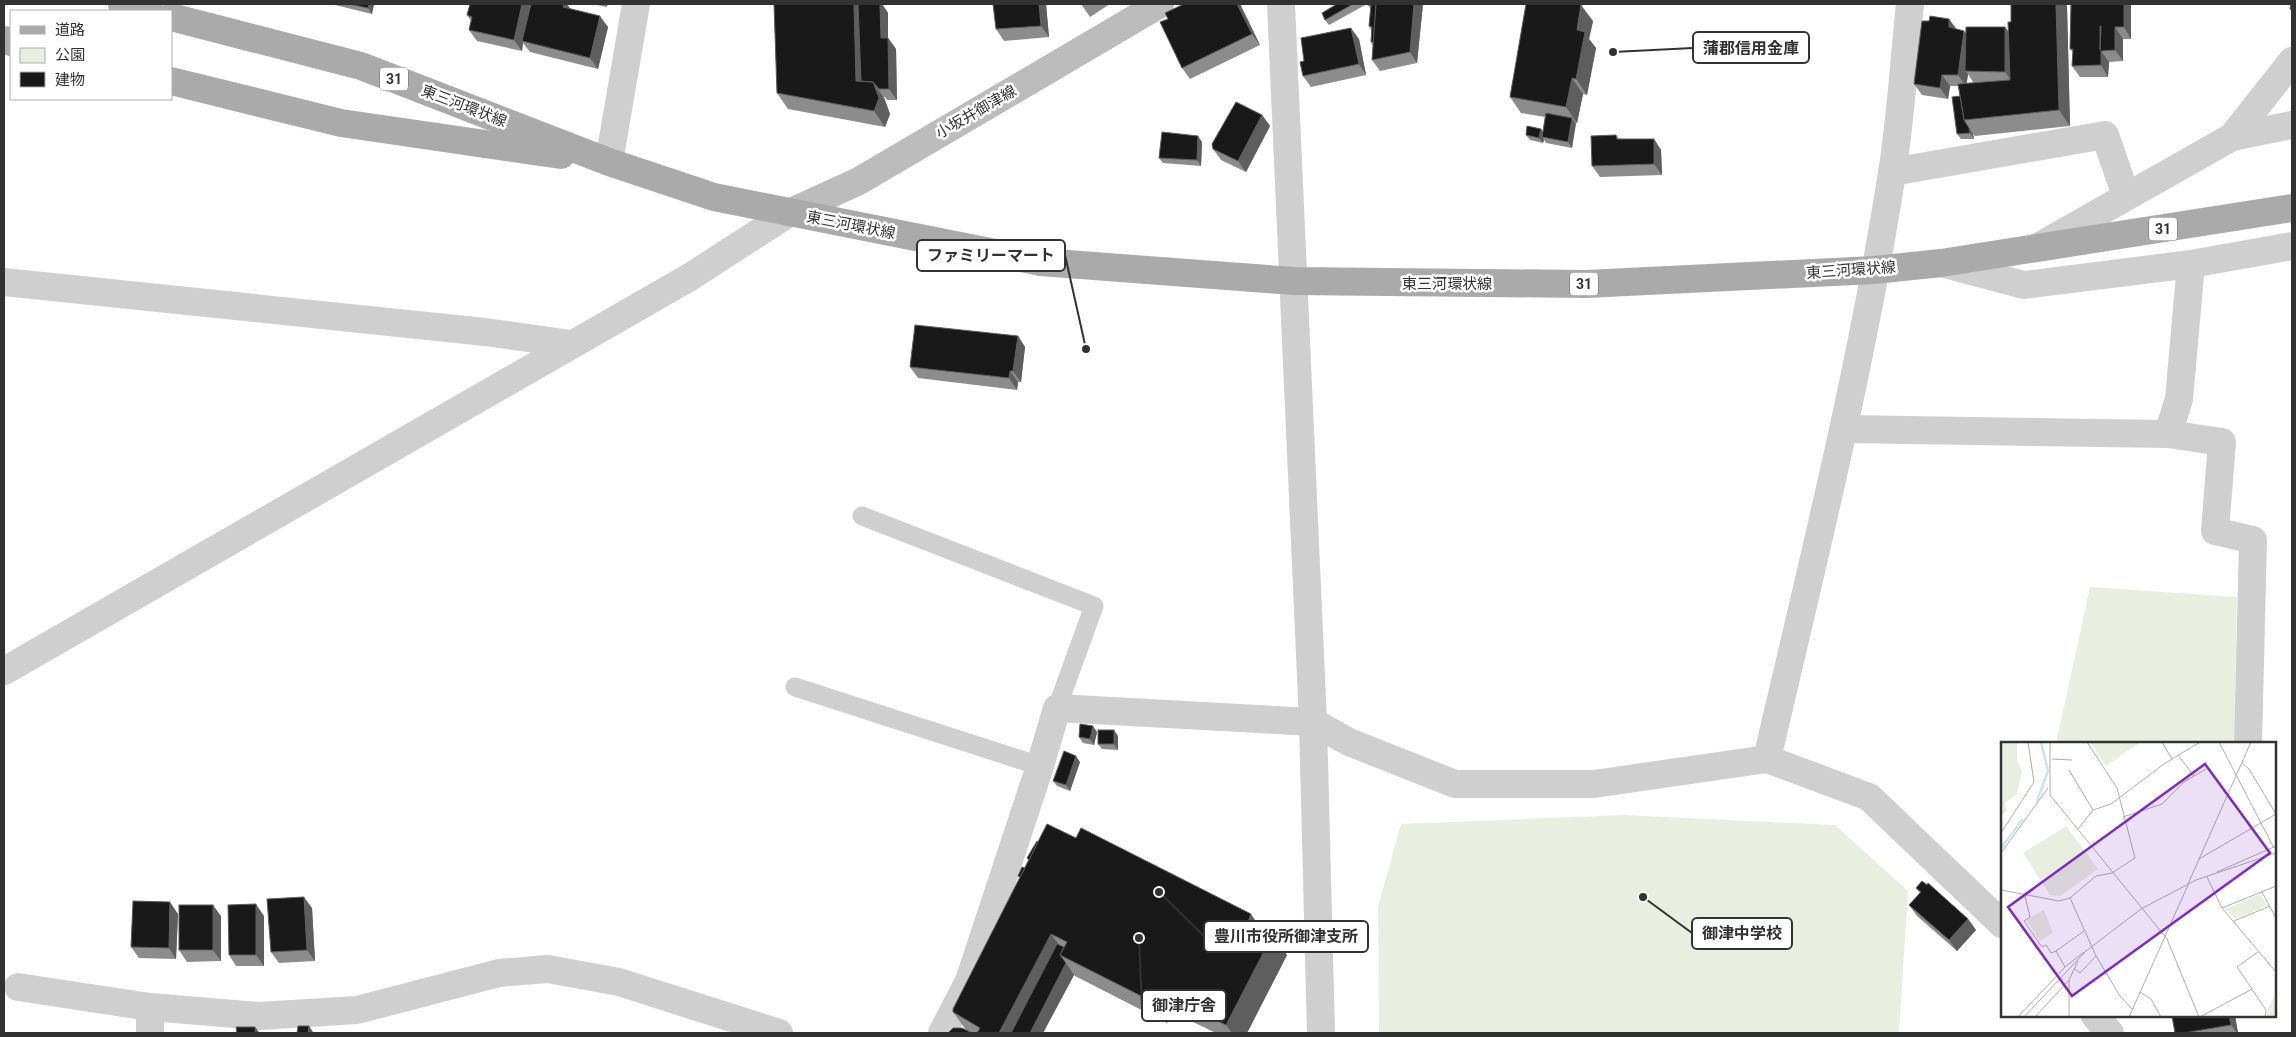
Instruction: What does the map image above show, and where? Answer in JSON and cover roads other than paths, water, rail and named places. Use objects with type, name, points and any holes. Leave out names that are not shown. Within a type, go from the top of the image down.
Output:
[{"type":"main road","points":[[122,4],[146,10]]},
{"type":"main road","name":"小坂井御津線","points":[[789,213],[859,181],[1160,4]]},
{"type":"main road","name":"東三河環状線","points":[[172,17],[361,66],[609,162],[714,197],[1041,262],[1294,281],[1586,284],[1874,270],[2033,250],[2292,208]]},
{"type":"main road","name":"東三河環状線","points":[[172,81],[341,123],[609,162]]},
{"type":"street","points":[[609,162],[636,4]]},
{"type":"street","points":[[1281,4],[1314,722],[1321,1033]]},
{"type":"street","points":[[1766,759],[1844,429],[1892,172],[1910,4]]},
{"type":"street","points":[[2232,137],[2292,60]]},
{"type":"street","points":[[2033,250],[2232,137],[2292,125]]},
{"type":"street","points":[[1892,172],[2105,135],[2126,196]]},
{"type":"street","points":[[4,671],[690,277],[789,213]]},
{"type":"street","points":[[1941,262],[2024,285],[2191,264],[2292,246]]},
{"type":"street","points":[[2168,434],[2179,399],[2191,264]]},
{"type":"street","points":[[4,282],[485,332],[571,344]]},
{"type":"street","points":[[1844,429],[2168,434],[2222,442],[2215,531],[2253,540],[2248,742]]},
{"type":"street","points":[[942,1033],[969,981],[1040,766],[1057,708],[1314,722],[1350,742],[1455,784],[1594,784],[1766,759],[1869,797],[2001,923]]},
{"type":"street","points":[[18,987],[150,1020],[357,1010],[499,973],[548,969],[619,982],[779,1033]]},
{"type":"lane","points":[[862,516],[1094,606],[1057,708]]},
{"type":"lane","points":[[795,687],[1040,766]]},
{"type":"place","name":"蒲郡信用金庫","points":[[1613,52]]},
{"type":"place","name":"ファミリーマート","points":[[1086,349]]},
{"type":"place","name":"豊川市役所御津支所","points":[[1159,892]]},
{"type":"place","name":"御津中学校","points":[[1643,897]]},
{"type":"place","name":"御津庁舎","points":[[1139,938]]}]
